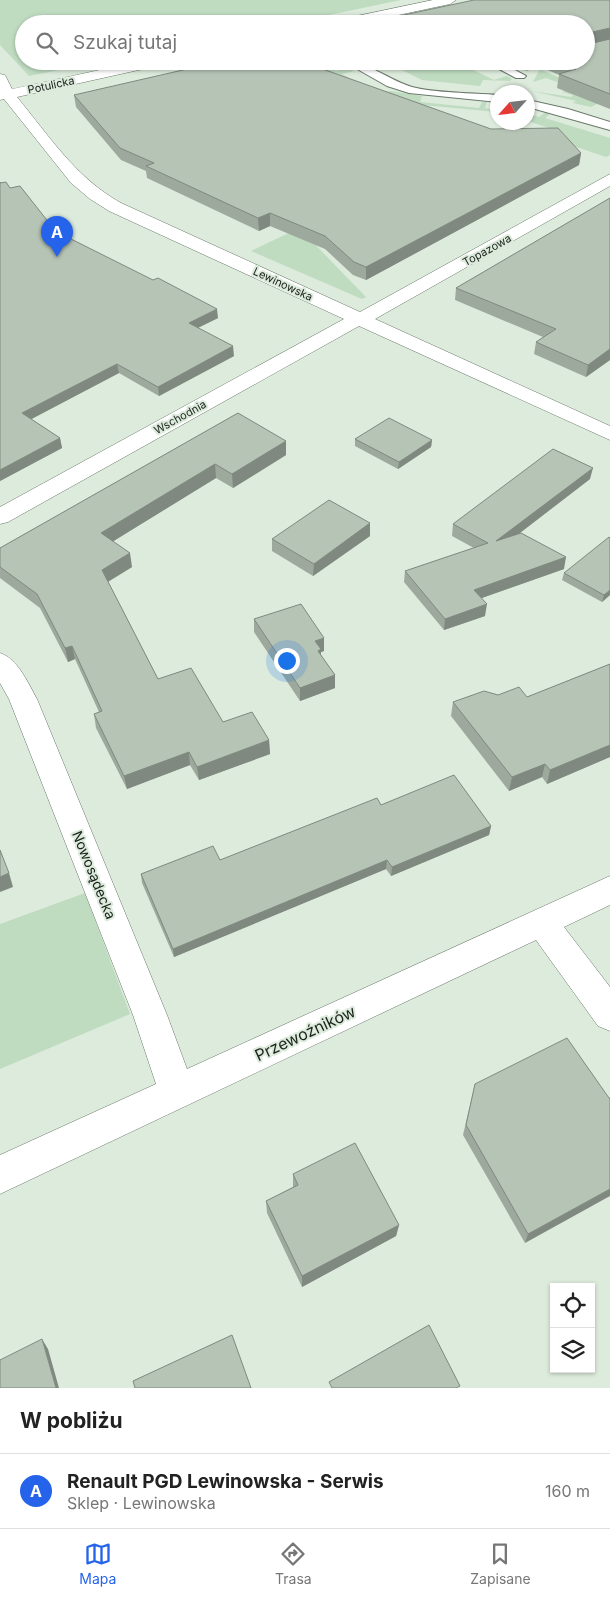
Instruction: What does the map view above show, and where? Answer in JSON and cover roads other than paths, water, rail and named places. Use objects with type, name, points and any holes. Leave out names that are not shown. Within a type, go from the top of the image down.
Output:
[{"type":"street","points":[[380,15],[450,0]]},
{"type":"street","name":"Potulicka","points":[[2,89],[110,70]]},
{"type":"street","points":[[521,75],[530,70]]},
{"type":"street","name":"Lewinowska","points":[[2,89],[77,180],[96,196],[124,211],[361,318],[610,434]]},
{"type":"street","name":"Topazowa","points":[[361,318],[515,235],[610,179]]},
{"type":"street","name":"Wschodnia","points":[[0,517],[361,318]]},
{"type":"street","name":"Nowosądecka","points":[[0,663],[16,685],[23,699],[150,1015],[177,1093]]},
{"type":"street","name":"Przewoźników","points":[[0,1175],[610,890]]},
{"type":"street","points":[[542,922],[610,1015]]},
{"type":"lane","points":[[365,70],[392,84],[413,91],[490,98]]},
{"type":"lane","points":[[510,70],[521,75]]},
{"type":"lane","points":[[535,106],[610,126]]},
{"type":"place","name":"Renault PGD Lewinowska - Serwis","points":[[57,257]]}]
